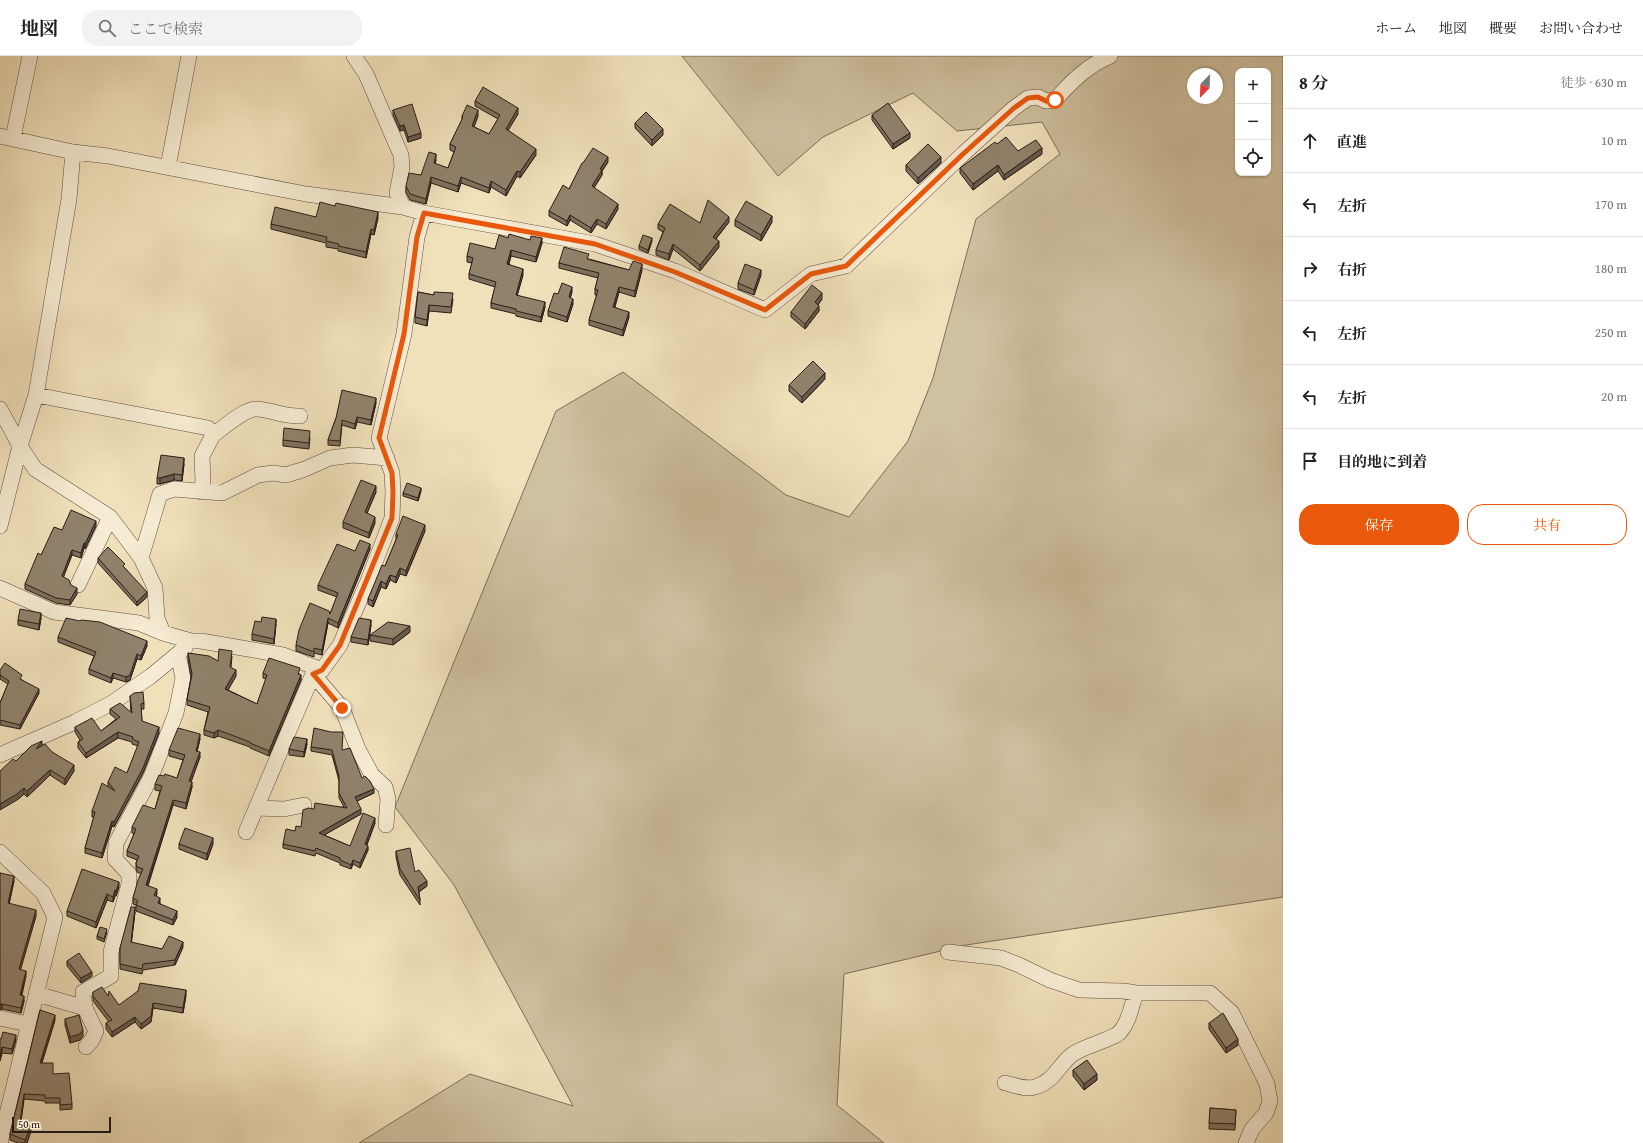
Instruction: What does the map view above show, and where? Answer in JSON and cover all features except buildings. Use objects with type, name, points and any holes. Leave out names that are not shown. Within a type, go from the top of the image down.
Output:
[{"type":"street","points":[[30,56],[6,137],[73,152],[108,156],[306,194],[403,207],[424,213],[595,244],[675,272],[765,310],[811,274],[846,266],[963,154],[1014,108],[1028,98],[1038,97],[1046,101],[1055,100],[1076,77],[1110,56]]},
{"type":"street","points":[[168,167],[189,56]]},
{"type":"street","points":[[354,56],[366,74],[402,155],[402,167],[397,193],[403,207]]},
{"type":"street","points":[[0,526],[20,446],[36,395],[68,199],[73,152]]},
{"type":"street","points":[[246,832],[317,672],[340,645],[392,518],[392,473],[379,438],[404,334],[417,237],[424,213]]},
{"type":"street","points":[[36,395],[208,428],[213,435]]},
{"type":"street","points":[[0,409],[20,446],[35,469],[110,517],[141,558],[155,588],[157,618],[163,633]]},
{"type":"street","points":[[200,492],[203,482],[202,456],[213,435],[242,414],[255,409],[290,417],[300,416]]},
{"type":"street","points":[[141,558],[160,494],[174,489],[222,493],[258,475],[272,473],[286,475],[306,470],[330,458],[353,455],[387,458]]},
{"type":"street","points":[[78,585],[110,517]]},
{"type":"street","points":[[0,588],[54,612],[139,623],[163,633],[191,641],[201,641],[282,655],[317,672],[342,708],[358,749],[372,775],[384,787],[388,799],[386,825]]},
{"type":"street","points":[[0,755],[76,722],[112,703],[151,676],[178,654],[191,641]]},
{"type":"street","points":[[86,1047],[92,1040],[96,1031],[85,1008],[83,992],[111,976],[111,952],[129,884],[129,874],[115,859],[116,842],[151,777],[176,713],[183,678],[178,654]]},
{"type":"street","points":[[256,808],[284,809],[304,806]]},
{"type":"street","points":[[0,852],[43,893],[55,917],[0,1143]]},
{"type":"street","points":[[948,952],[1001,958],[1050,980],[1080,990],[1136,993],[1210,993],[1232,1013],[1267,1084],[1270,1101],[1266,1113],[1252,1129],[1246,1143]]},
{"type":"street","points":[[1005,1083],[1034,1088],[1047,1082],[1066,1059],[1078,1050],[1119,1034],[1126,1025],[1136,993]]},
{"type":"street","points":[[37,994],[85,1008]]},
{"type":"street","points":[[0,1018],[28,1024]]},
{"type":"shaded area","points":[[682,56],[1283,56],[1283,897],[966,945],[844,974],[837,1105],[884,1143],[359,1143],[470,1074],[573,1106],[454,885],[395,807],[556,411],[623,372],[786,495],[849,517],[908,441],[933,378],[976,219],[1060,154],[1042,122],[957,131],[913,93],[823,137],[778,176]]},
{"type":"route","points":[[342,708],[313,674],[322,670],[340,645],[368,581],[392,518],[392,473],[379,438],[404,334],[417,237],[424,213],[595,244],[675,272],[765,310],[781,299],[791,288],[811,274],[846,266],[963,154],[1014,108],[1028,98],[1038,97],[1046,101],[1055,100]]}]
